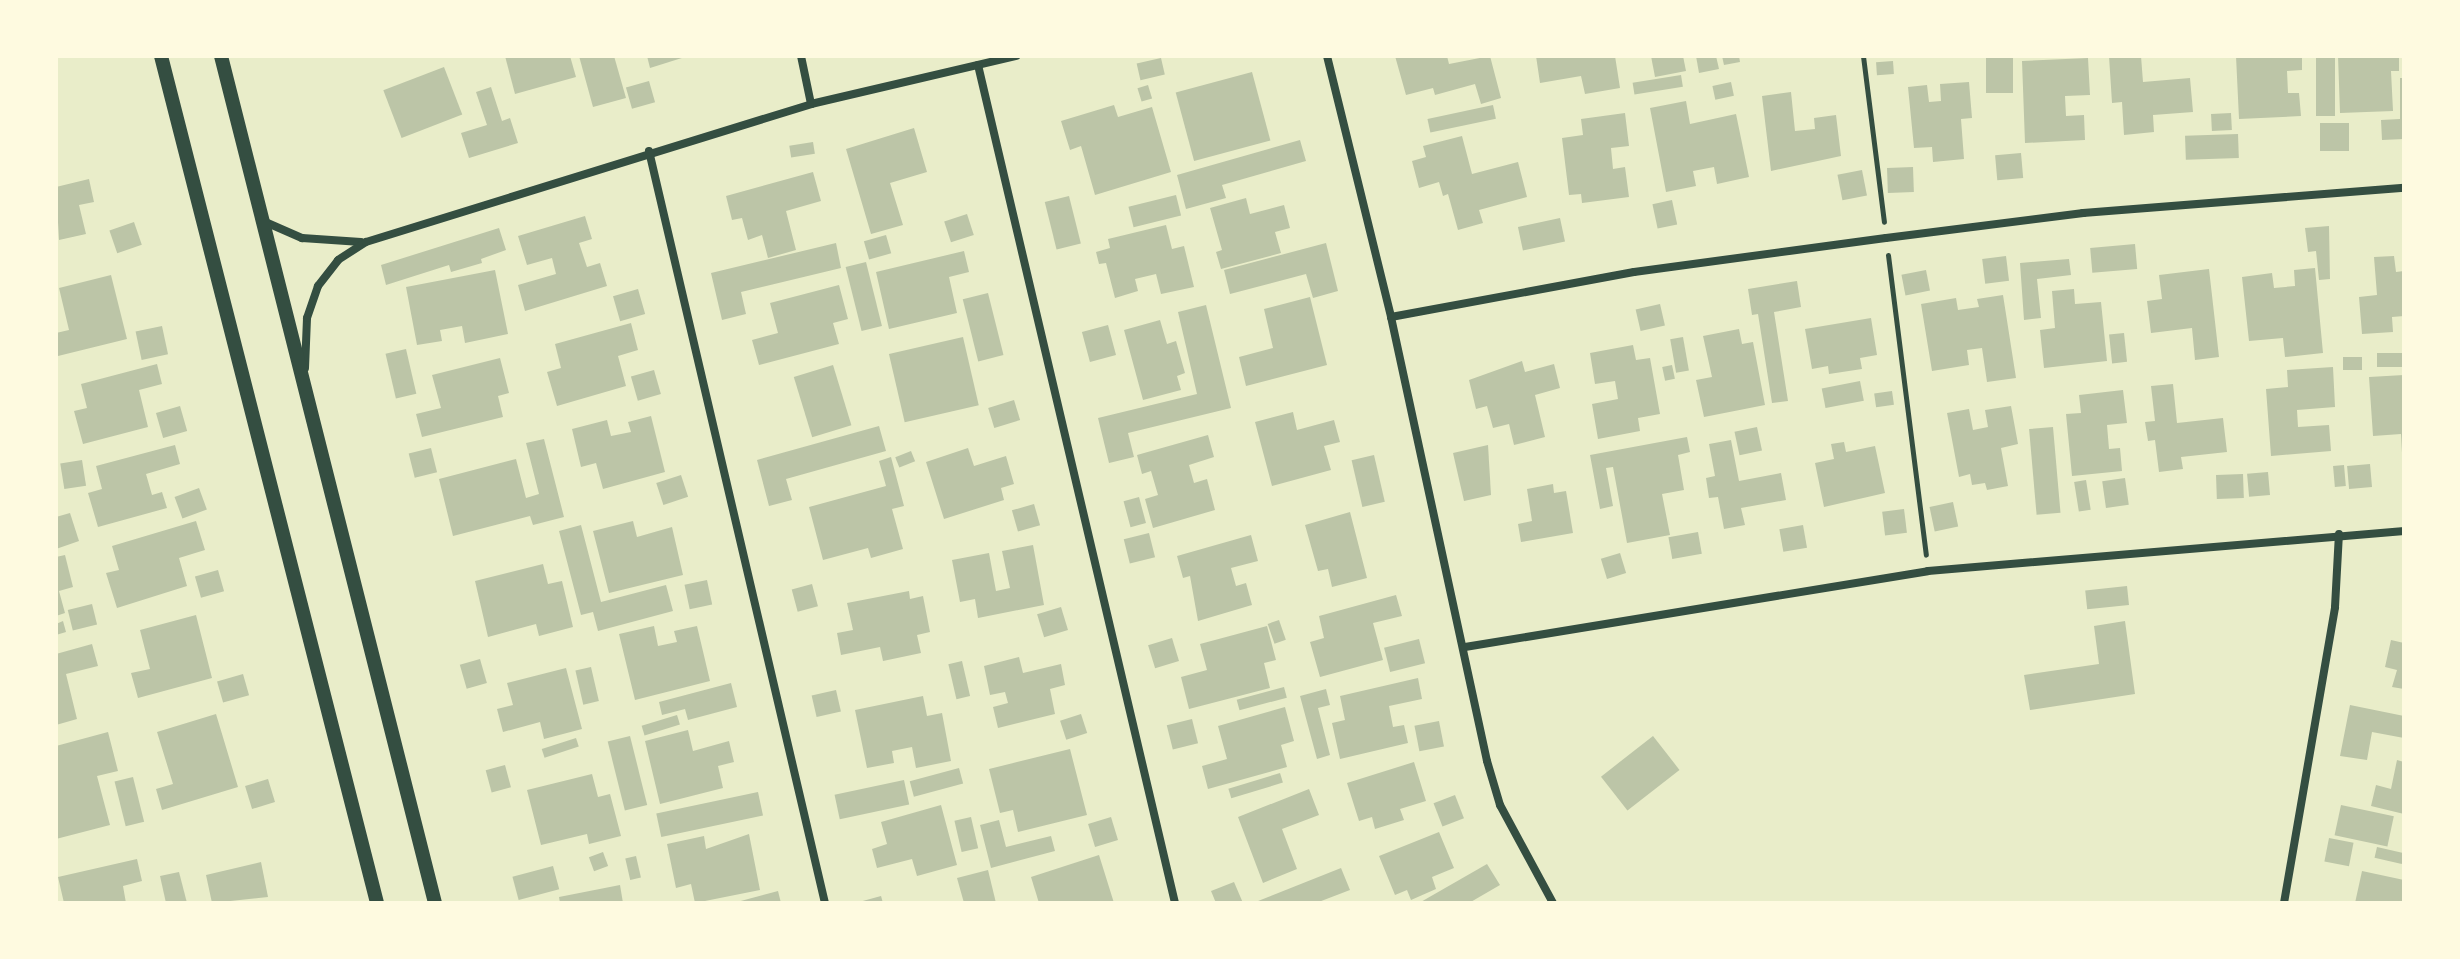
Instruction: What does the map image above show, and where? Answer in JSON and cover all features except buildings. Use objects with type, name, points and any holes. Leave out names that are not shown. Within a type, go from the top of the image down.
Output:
[{"type":"street","points":[[161,56],[377,903]]},
{"type":"street","points":[[221,56],[435,903]]},
{"type":"street","points":[[801,56],[811,104]]},
{"type":"street","points":[[304,390],[311,302],[338,260],[366,242],[649,151],[811,104],[1016,56]]},
{"type":"street","points":[[1327,56],[1391,317],[1500,805],[1553,903]]},
{"type":"street","points":[[978,65],[1175,903]]},
{"type":"street","points":[[649,151],[825,903]]},
{"type":"street","points":[[1391,317],[1634,272],[1886,238],[2083,213],[2404,188]]},
{"type":"street","points":[[263,221],[313,241],[366,242]]},
{"type":"street","points":[[1465,647],[1928,571],[2339,534],[2404,531]]},
{"type":"street","points":[[2284,903],[2331,632],[2339,534]]},
{"type":"path","points":[[1863,56],[1928,571]]}]
